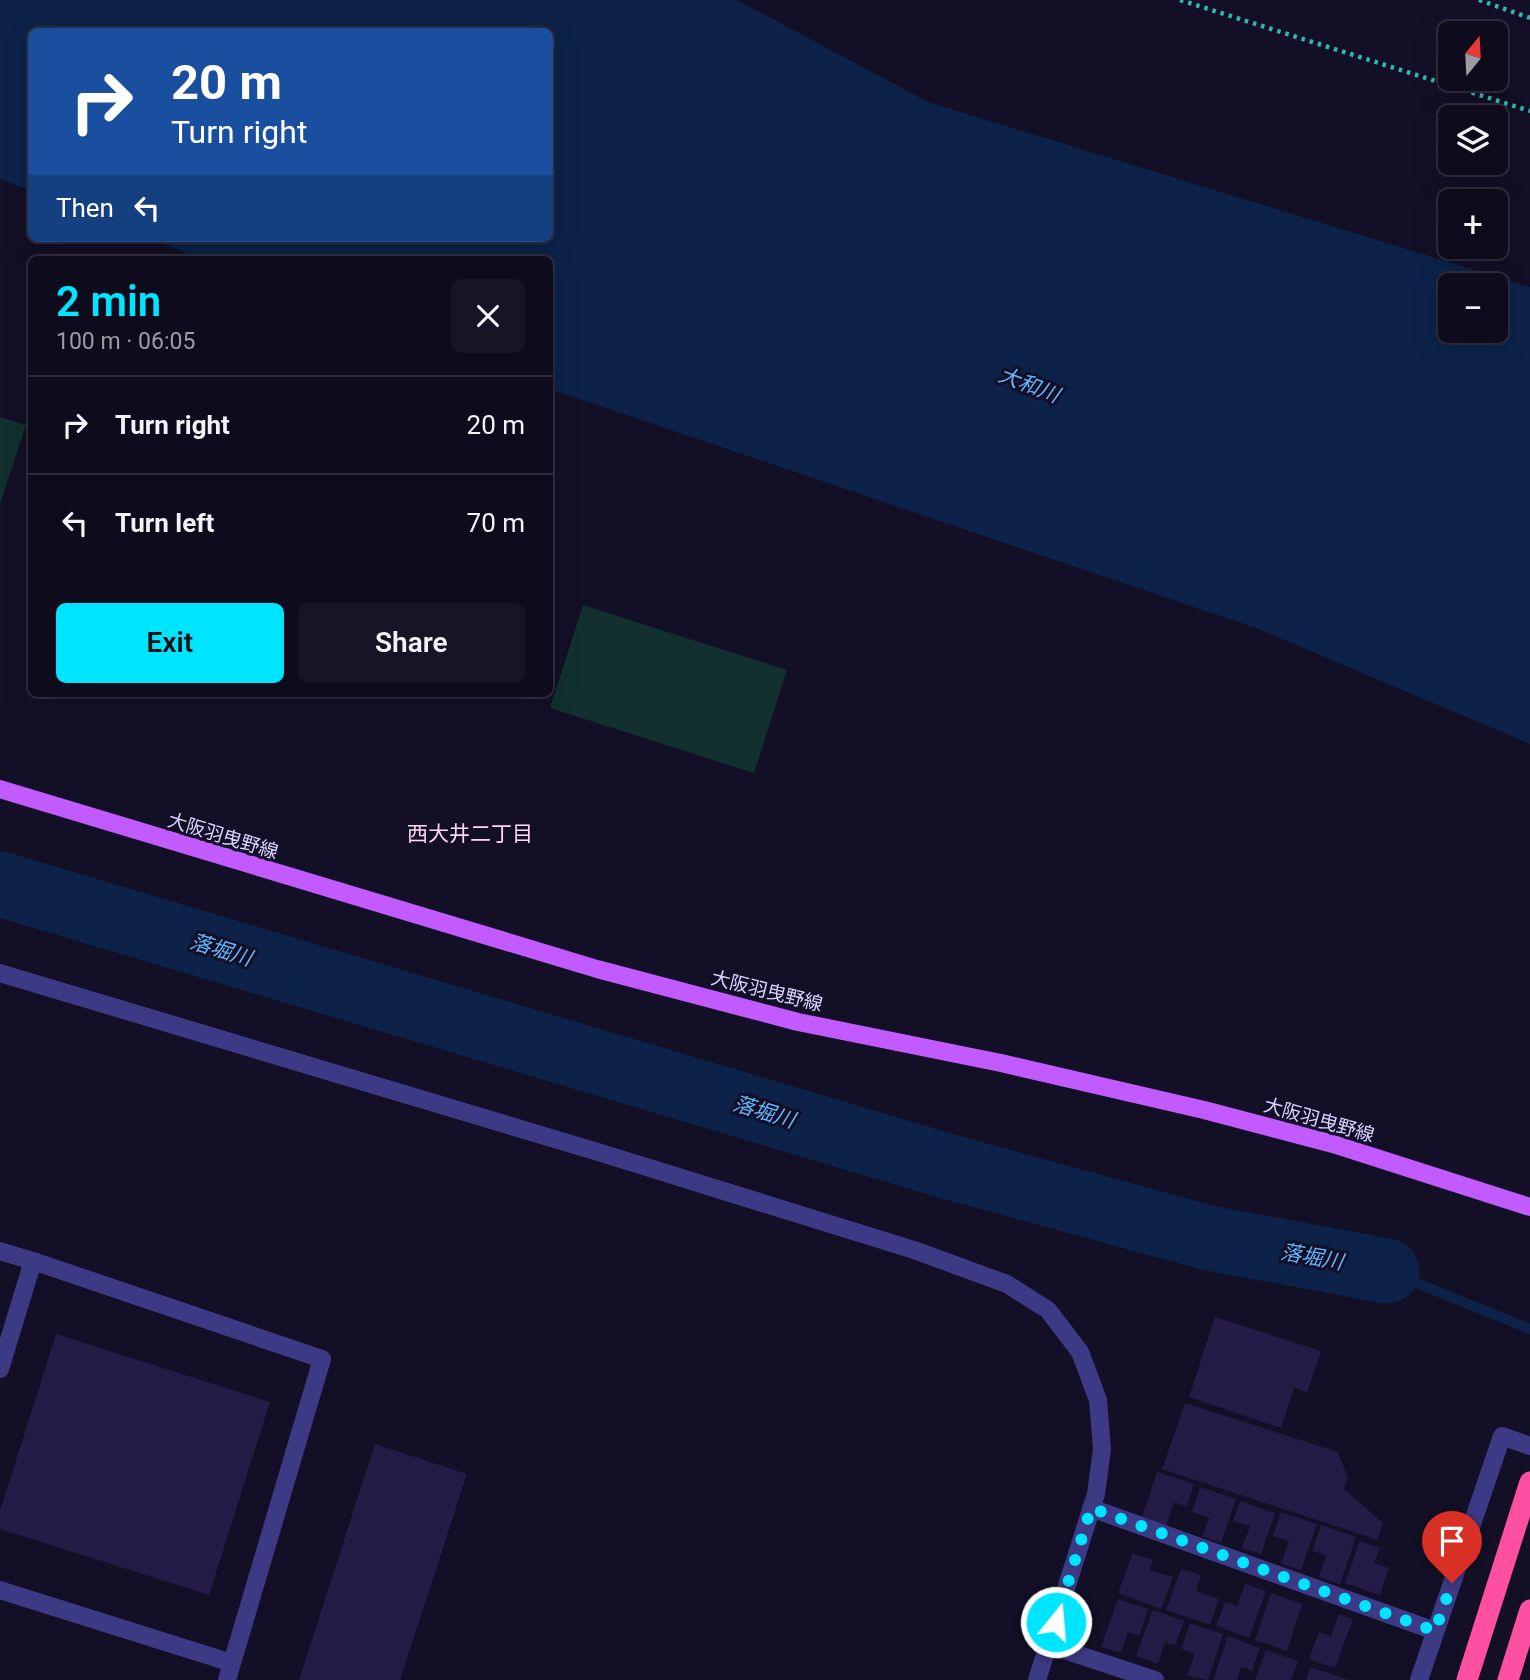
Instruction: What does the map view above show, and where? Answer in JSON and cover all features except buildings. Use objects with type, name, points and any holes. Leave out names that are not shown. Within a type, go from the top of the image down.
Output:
[{"type":"highway","points":[[1468,1680],[1530,1482]]},
{"type":"highway","points":[[1508,1680],[1530,1611]]},
{"type":"main road","name":"大阪羽曳野線","points":[[0,789],[597,970],[798,1022],[1001,1063],[1204,1110],[1333,1144],[1530,1207]]},
{"type":"street","points":[[0,973],[598,1152],[914,1250],[1007,1284],[1048,1310],[1080,1352],[1098,1399],[1102,1449],[1096,1494],[1037,1680]]},
{"type":"street","points":[[0,1251],[322,1359],[229,1671],[0,1590]]},
{"type":"street","points":[[0,1368],[33,1261]]},
{"type":"street","points":[[1419,1680],[1502,1436],[1530,1446]]},
{"type":"street","points":[[1091,1508],[1435,1631]]},
{"type":"street","points":[[1049,1645],[1155,1680]]},
{"type":"path","points":[[1180,0],[1530,111]]},
{"type":"path","points":[[1479,0],[1530,18]]},
{"type":"green space","points":[[0,417],[26,425],[0,504]]},
{"type":"green space","points":[[583,605],[787,670],[754,773],[550,708]]},
{"type":"water","name":"大和川","points":[[0,0],[737,0],[928,102],[1484,273],[1438,273],[1438,343],[1508,343],[1508,280],[1530,287],[1530,744],[1256,628],[553,390],[553,256],[194,256],[159,242],[553,242],[553,28],[28,28],[28,190],[0,179]]},
{"type":"waterway","name":"落堀川","points":[[0,884],[950,1167],[1209,1238],[1387,1271]]},
{"type":"waterway","name":"落堀川","points":[[1387,1271],[1530,1329]]},
{"type":"district","name":"西大井二丁目","points":[[470,834]]},
{"type":"route","points":[[1056,1622],[1091,1508],[1435,1631],[1452,1583]]}]
